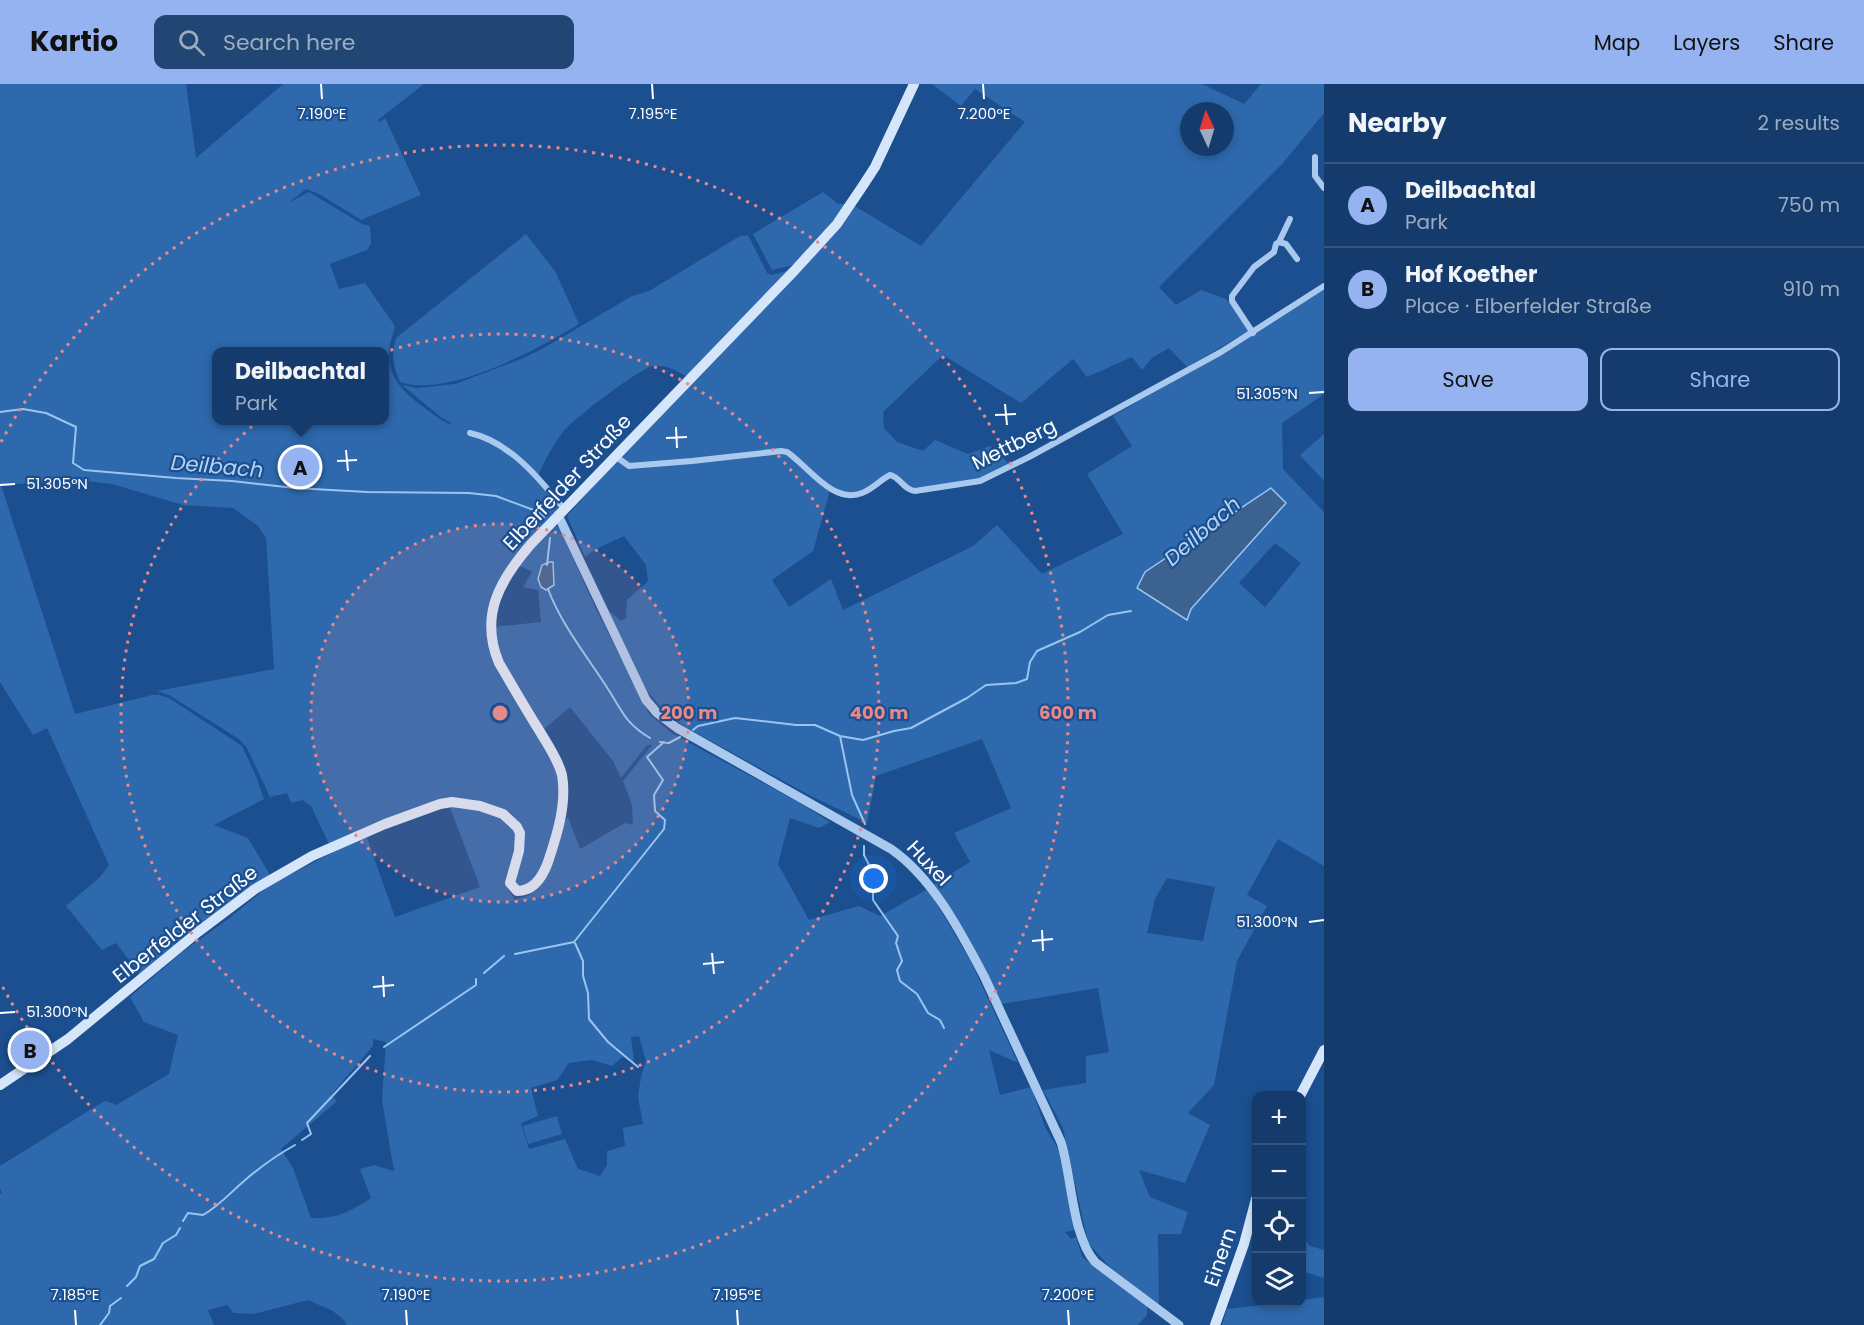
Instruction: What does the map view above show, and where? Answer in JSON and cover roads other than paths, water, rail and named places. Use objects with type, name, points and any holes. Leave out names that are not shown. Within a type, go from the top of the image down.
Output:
[{"type":"main road","name":"Elberfelder Straße","points":[[0,1085],[68,1039],[198,932],[261,884],[312,856],[408,815],[452,802],[480,806],[503,814],[520,833],[519,851],[510,883],[517,891],[524,891],[538,882],[546,866],[560,820],[563,798],[561,774],[553,754],[493,649],[491,615],[506,575],[561,512],[837,224],[874,167],[914,84]]},
{"type":"main road","points":[[1302,1091],[1324,1050]]},
{"type":"main road","name":"Einern","points":[[1215,1325],[1252,1216]]},
{"type":"street","points":[[1315,157],[1315,176],[1324,188]]},
{"type":"street","points":[[1252,333],[1232,301],[1232,296],[1254,267],[1274,252],[1290,219]]},
{"type":"street","points":[[1279,242],[1286,244],[1297,260]]},
{"type":"street","name":"Mettberg","points":[[615,456],[629,466],[781,451],[787,452],[819,482],[849,495],[864,492],[890,475],[910,490],[915,491],[975,482],[1029,457],[1252,333],[1324,286]]},
{"type":"street","points":[[470,433],[486,436],[540,479],[561,512]]},
{"type":"street","name":"Huxel","points":[[561,512],[646,699],[657,713],[677,728],[891,849],[907,860],[927,882],[979,967],[1061,1142],[1083,1245],[1095,1262],[1174,1324]]},
{"type":"waterway","name":"Deilbach","points":[[0,412],[23,409],[46,413],[76,427],[73,463],[84,470],[295,488],[367,492],[469,493],[496,496],[539,512],[544,517]]},
{"type":"waterway","name":"Deilbach","points":[[547,565],[550,538]]},
{"type":"waterway","name":"Deilbach","points":[[548,589],[568,628],[625,716],[650,738]]},
{"type":"waterway","name":"Deilbach","points":[[693,730],[698,726],[735,718],[815,725],[840,736],[863,740],[911,728],[967,698],[986,685],[1016,683],[1027,679],[1030,662],[1037,651],[1080,632],[1108,615],[1131,611]]},
{"type":"waterway","points":[[840,736],[852,795],[865,824]]},
{"type":"waterway","name":"Deilbach","points":[[660,742],[669,743],[680,737]]},
{"type":"waterway","points":[[515,954],[574,942],[664,829],[665,820],[655,811],[654,795],[663,780],[647,757],[664,742]]},
{"type":"waterway","points":[[864,846],[864,855],[873,873],[873,900],[898,936],[896,943],[902,961],[897,970],[900,981],[917,994],[928,1013],[940,1020],[944,1028]]},
{"type":"waterway","points":[[575,943],[583,961],[589,1019],[608,1042],[638,1067]]},
{"type":"waterway","points":[[484,973],[504,956]]},
{"type":"waterway","points":[[384,1047],[476,985],[476,979]]},
{"type":"waterway","points":[[302,1140],[311,1134],[307,1123],[370,1056]]},
{"type":"waterway","points":[[183,1221],[188,1213],[203,1215],[209,1211],[256,1171],[295,1145]]},
{"type":"waterway","points":[[127,1286],[136,1277],[140,1266],[154,1259],[163,1243],[176,1235],[180,1228]]},
{"type":"waterway","points":[[100,1325],[109,1313],[110,1306],[121,1298]]},
{"type":"place","name":"Deilbachtal","points":[[300,467]]},
{"type":"place","name":"Hof Koether","points":[[30,1050]]}]
